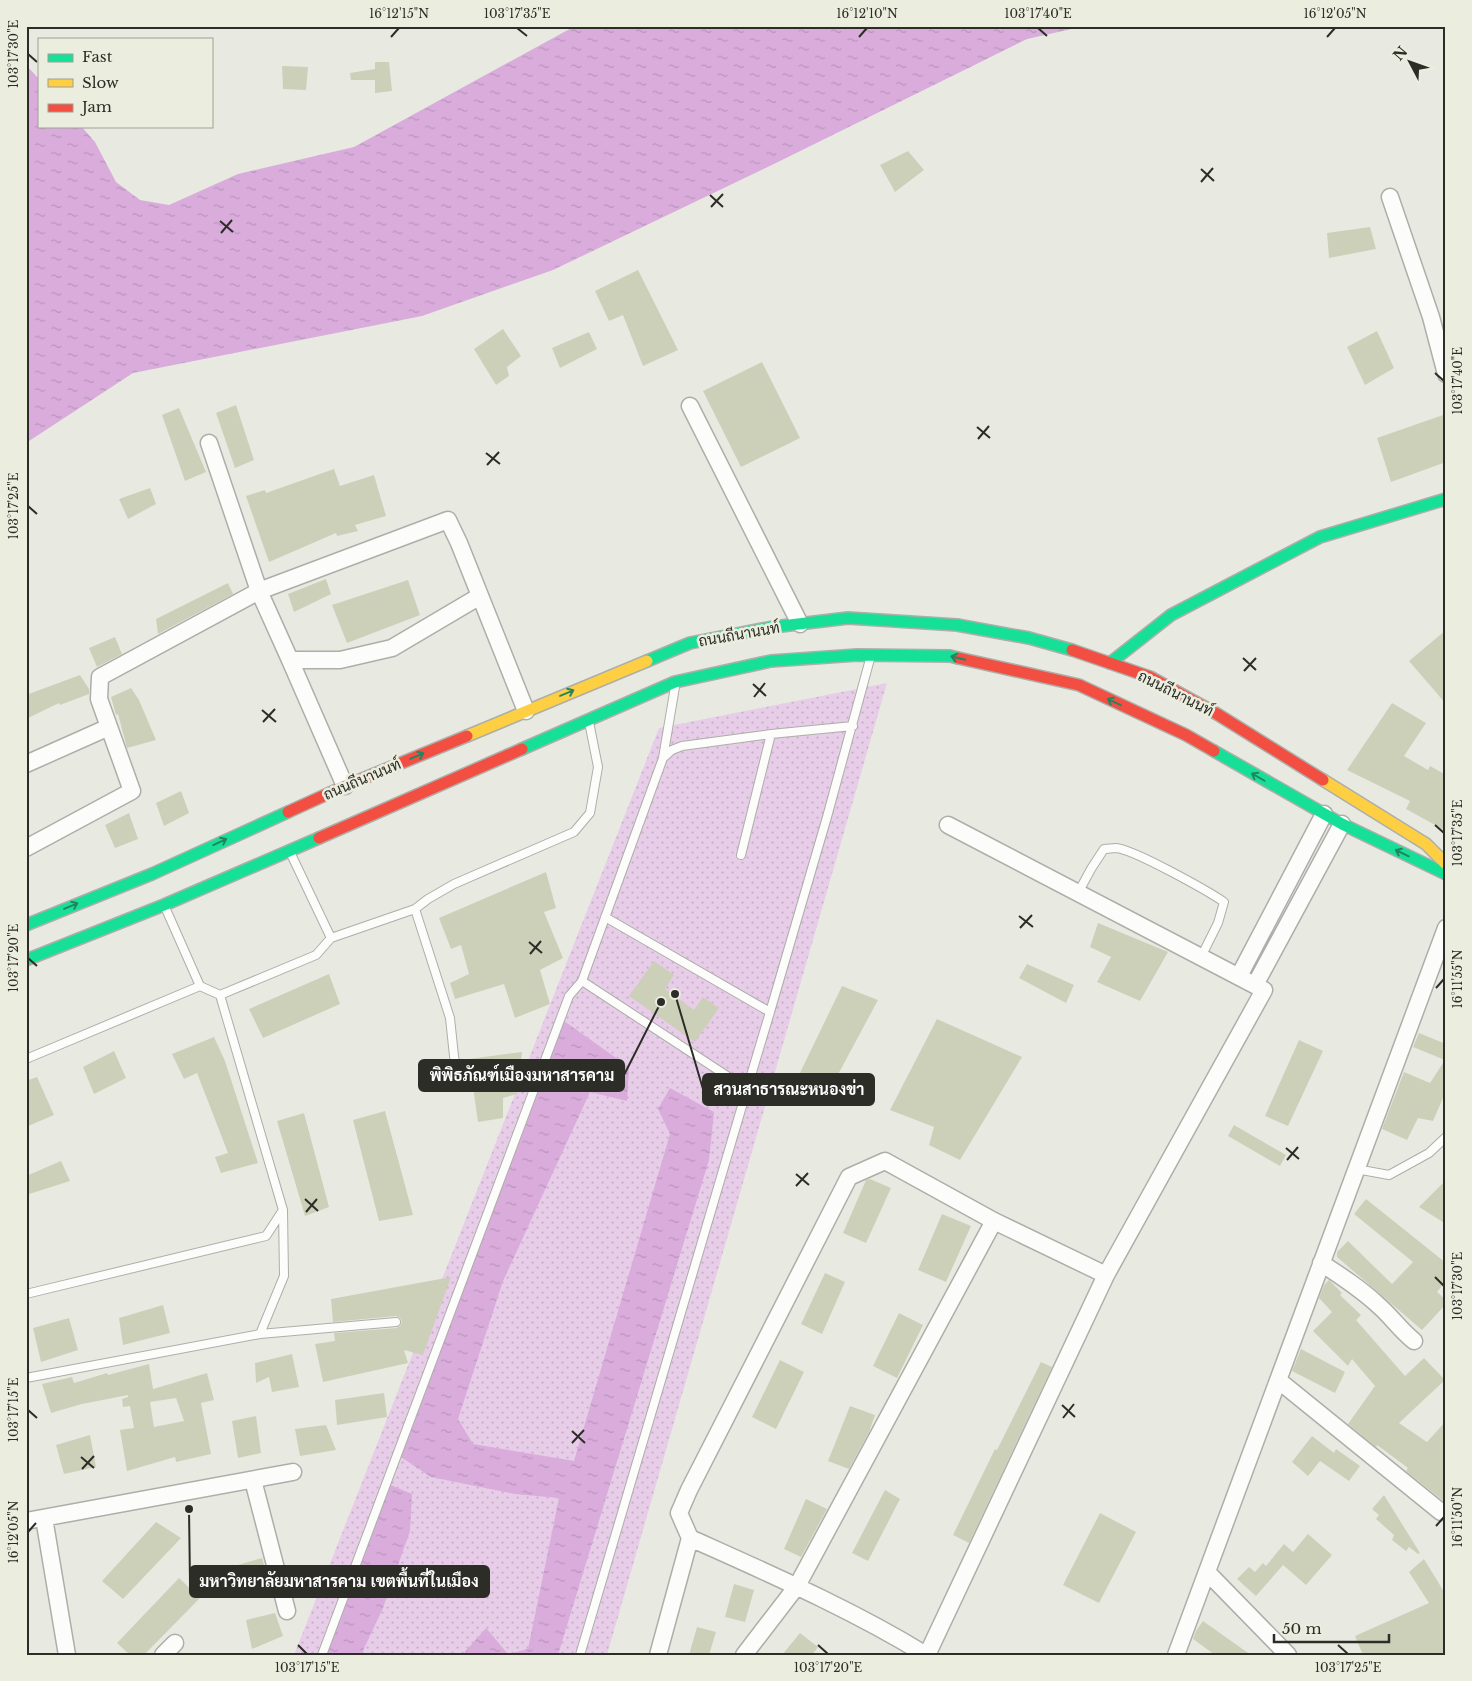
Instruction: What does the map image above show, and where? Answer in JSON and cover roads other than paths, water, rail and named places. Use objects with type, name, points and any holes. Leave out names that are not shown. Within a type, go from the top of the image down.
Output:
[{"type":"main road","points":[[1110,663],[1171,615],[1320,536],[1446,500]]},
{"type":"main road","name":"ถนนถีนานนท์","points":[[26,925],[92,897],[154,878],[275,816],[690,643],[773,627],[848,618],[957,625],[1029,638],[1087,654],[1150,677],[1217,714],[1426,844],[1446,864]]},
{"type":"main road","points":[[26,960],[163,901],[289,851],[676,682],[771,661],[871,655],[950,656],[1079,686],[1186,735],[1342,824],[1446,874]]},
{"type":"main road","points":[[1296,799],[1311,773]]},
{"type":"street","points":[[1390,197],[1431,317],[1446,374]]},
{"type":"street","points":[[690,406],[800,624]]},
{"type":"street","points":[[209,443],[259,591],[345,786]]},
{"type":"street","points":[[26,848],[132,791],[99,699],[100,676],[259,591],[448,520],[526,711]]},
{"type":"street","points":[[290,660],[340,660],[392,648],[480,596]]},
{"type":"street","points":[[26,764],[109,727]]},
{"type":"street","points":[[1239,976],[1324,814]]},
{"type":"street","points":[[1255,985],[1342,824]]},
{"type":"street","points":[[690,1538],[797,1586],[882,1628],[927,1655],[1106,1275],[1264,990],[948,825]]},
{"type":"street","points":[[1176,1655],[1446,928]]},
{"type":"street","points":[[658,1655],[690,1538],[679,1513],[849,1177],[885,1161],[994,1221],[1106,1275]]},
{"type":"street","points":[[744,1655],[797,1586],[994,1221]]},
{"type":"street","points":[[1322,1263],[1380,1306],[1403,1333],[1414,1341]]},
{"type":"street","points":[[1278,1380],[1441,1512]]},
{"type":"street","points":[[26,1521],[293,1472]]},
{"type":"street","points":[[253,1480],[287,1611]]},
{"type":"street","points":[[44,1518],[67,1655]]},
{"type":"street","points":[[1207,1572],[1288,1655]]},
{"type":"street","points":[[163,1655],[175,1643]]},
{"type":"lane","points":[[580,1655],[770,1012],[853,726],[871,655]]},
{"type":"lane","points":[[322,1655],[569,996],[582,981],[606,917],[663,758],[676,682]]},
{"type":"lane","points":[[163,901],[200,986],[220,995],[316,955],[331,938],[415,909],[454,884],[574,832],[590,813],[598,767],[588,720]]},
{"type":"lane","points":[[663,758],[672,750],[682,746],[853,726]]},
{"type":"lane","points":[[741,855],[772,734]]},
{"type":"lane","points":[[1078,893],[1091,868],[1104,849],[1116,848],[1144,859],[1213,894],[1224,902],[1218,923],[1201,957]]},
{"type":"lane","points":[[289,851],[331,938]]},
{"type":"lane","points":[[415,909],[450,1018],[458,1079]]},
{"type":"lane","points":[[606,917],[770,1012]]},
{"type":"lane","points":[[582,981],[747,1089]]},
{"type":"lane","points":[[26,1059],[200,986]]},
{"type":"lane","points":[[220,995],[282,1210],[284,1276],[260,1334]]},
{"type":"lane","points":[[1356,1170],[1389,1175],[1429,1153],[1446,1138]]},
{"type":"lane","points":[[26,1294],[266,1236],[282,1210]]},
{"type":"lane","points":[[26,1378],[260,1334],[396,1322]]},
{"type":"water","points":[[575,26],[1085,26],[1027,39],[553,270],[422,316],[133,373],[26,443],[26,65],[38,78],[38,128],[83,128],[95,142],[116,182],[140,200],[169,205],[238,174],[354,147]]},
{"type":"water","points":[[564,1021],[629,1067],[627,1101],[590,1092],[503,1281],[458,1419],[473,1444],[574,1461],[670,1134],[658,1109],[670,1088],[714,1112],[709,1160],[558,1655],[467,1655],[464,1653],[486,1628],[508,1654],[528,1649],[559,1498],[515,1494],[431,1477],[395,1453]]},
{"type":"water","points":[[386,1483],[412,1494],[410,1531],[383,1608],[361,1655],[322,1655]]},
{"type":"place","name":"สวนสาธารณะหนองข่า","points":[[675,994]]},
{"type":"place","name":"พิพิธภัณฑ์เมืองมหาสารคาม","points":[[661,1002]]},
{"type":"place","name":"มหาวิทยาลัยมหาสารคาม เขตพื้นที่ในเมือง","points":[[189,1509]]}]
